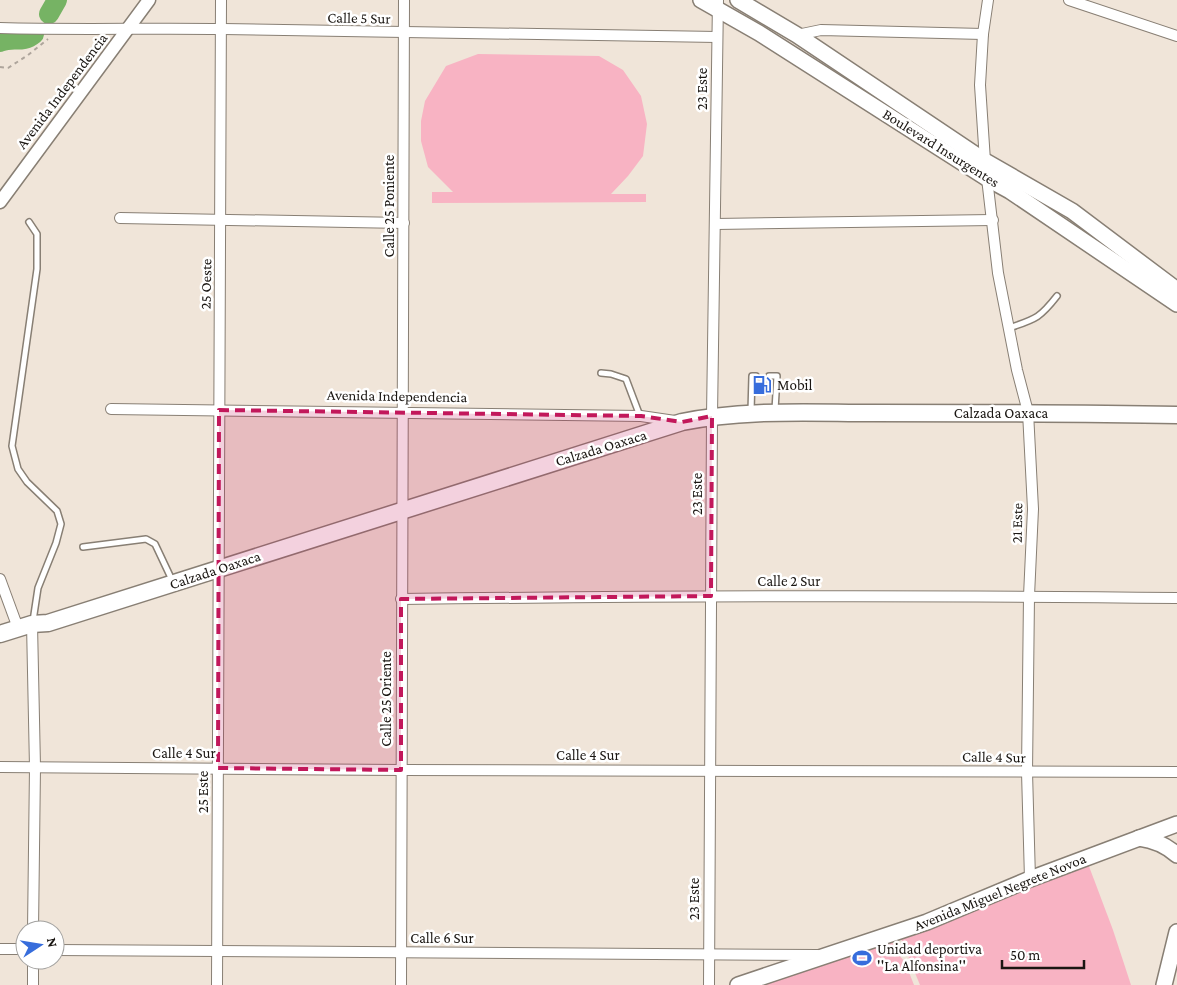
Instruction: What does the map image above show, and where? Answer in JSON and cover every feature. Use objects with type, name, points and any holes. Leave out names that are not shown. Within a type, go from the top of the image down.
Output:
[{"type":"main road","name":"Boulevard Insurgentes","points":[[701,0],[718,5],[759,33],[987,170],[1072,212],[1177,290]]},
{"type":"main road","name":"Boulevard Insurgentes","points":[[738,0],[796,35],[987,170],[1010,191],[1177,304]]},
{"type":"main road","name":"Calzada Oaxaca","points":[[0,634],[33,627],[682,422],[712,416],[750,413],[1028,412],[1177,415]]},
{"type":"main road","name":"Calzada Oaxaca","points":[[0,645],[33,627]]},
{"type":"main road","name":"Avenida Miguel Negrete Novoa","points":[[738,985],[927,922],[1030,879],[1177,824]]},
{"type":"main road","points":[[1139,838],[1156,841],[1177,855]]},
{"type":"main road","points":[[1164,985],[1177,932]]},
{"type":"street","name":"Avenida Independencia","points":[[0,202],[150,0]]},
{"type":"street","name":"25 Oeste","points":[[218,568],[221,0]]},
{"type":"street","name":"Calle 25 Poniente","points":[[402,412],[404,0]]},
{"type":"street","name":"21 Este","points":[[988,0],[983,34],[980,86],[987,170],[998,273],[1008,328],[1028,412],[1033,509],[1029,596],[1027,772],[1030,879]]},
{"type":"street","points":[[1069,0],[1177,36]]},
{"type":"street","name":"23 Este","points":[[709,985],[712,416],[718,5]]},
{"type":"street","name":"Calle 5 Sur","points":[[0,28],[58,30],[220,29],[403,34],[718,38]]},
{"type":"street","points":[[796,35],[821,30],[983,34]]},
{"type":"street","points":[[120,218],[404,223]]},
{"type":"street","points":[[716,224],[993,220]]},
{"type":"street","name":"Avenida Independencia","points":[[111,409],[641,416],[682,422]]},
{"type":"street","name":"Calle 25 Oriente","points":[[401,985],[402,412]]},
{"type":"street","name":"25 Este","points":[[217,985],[218,568]]},
{"type":"street","points":[[0,579],[33,627],[33,920]]},
{"type":"street","name":"Calle 2 Sur","points":[[401,598],[1029,596],[1177,598]]},
{"type":"street","name":"Calle 4 Sur","points":[[0,766],[401,770],[1177,772]]},
{"type":"street","points":[[0,949],[15,949]]},
{"type":"street","name":"Calle 6 Sur","points":[[65,950],[829,955]]},
{"type":"street","points":[[33,970],[33,985]]},
{"type":"lane","points":[[29,222],[37,234],[37,269],[12,446],[18,468],[27,482],[57,511],[61,524],[56,543],[38,588],[33,627]]},
{"type":"lane","points":[[1008,328],[1033,320],[1043,314],[1057,296]]},
{"type":"lane","points":[[601,373],[626,379],[641,416]]},
{"type":"lane","points":[[750,413],[752,376],[756,376]]},
{"type":"lane","points":[[769,376],[777,376],[775,413]]},
{"type":"lane","points":[[82,547],[146,539],[155,544],[173,583]]},
{"type":"path","points":[[0,67],[8,68],[28,56],[58,30]]},
{"type":"highlighted area","points":[[219,410],[641,416],[682,422],[712,416],[711,596],[401,599],[401,770],[218,768]]},
{"type":"shaded area","points":[[478,54],[599,56],[623,70],[641,96],[647,124],[643,156],[611,194],[646,194],[646,202],[432,203],[432,192],[453,192],[428,167],[421,141],[421,121],[425,101],[446,66]]},
{"type":"shaded area","points":[[1087,861],[1131,985],[920,985],[897,929]]},
{"type":"shaded area","name":"Unidad deportiva ''La Alfonsina''","points":[[888,934],[898,954],[905,962],[914,985],[750,985]]},
{"type":"waterway","points":[[49,14],[57,0]]},
{"type":"waterway","points":[[0,42],[25,39],[34,34]]},
{"type":"place","name":"Mobil","points":[[762,385]]},
{"type":"place","name":"Unidad deportiva ''La Alfonsina''","points":[[862,958]]}]
